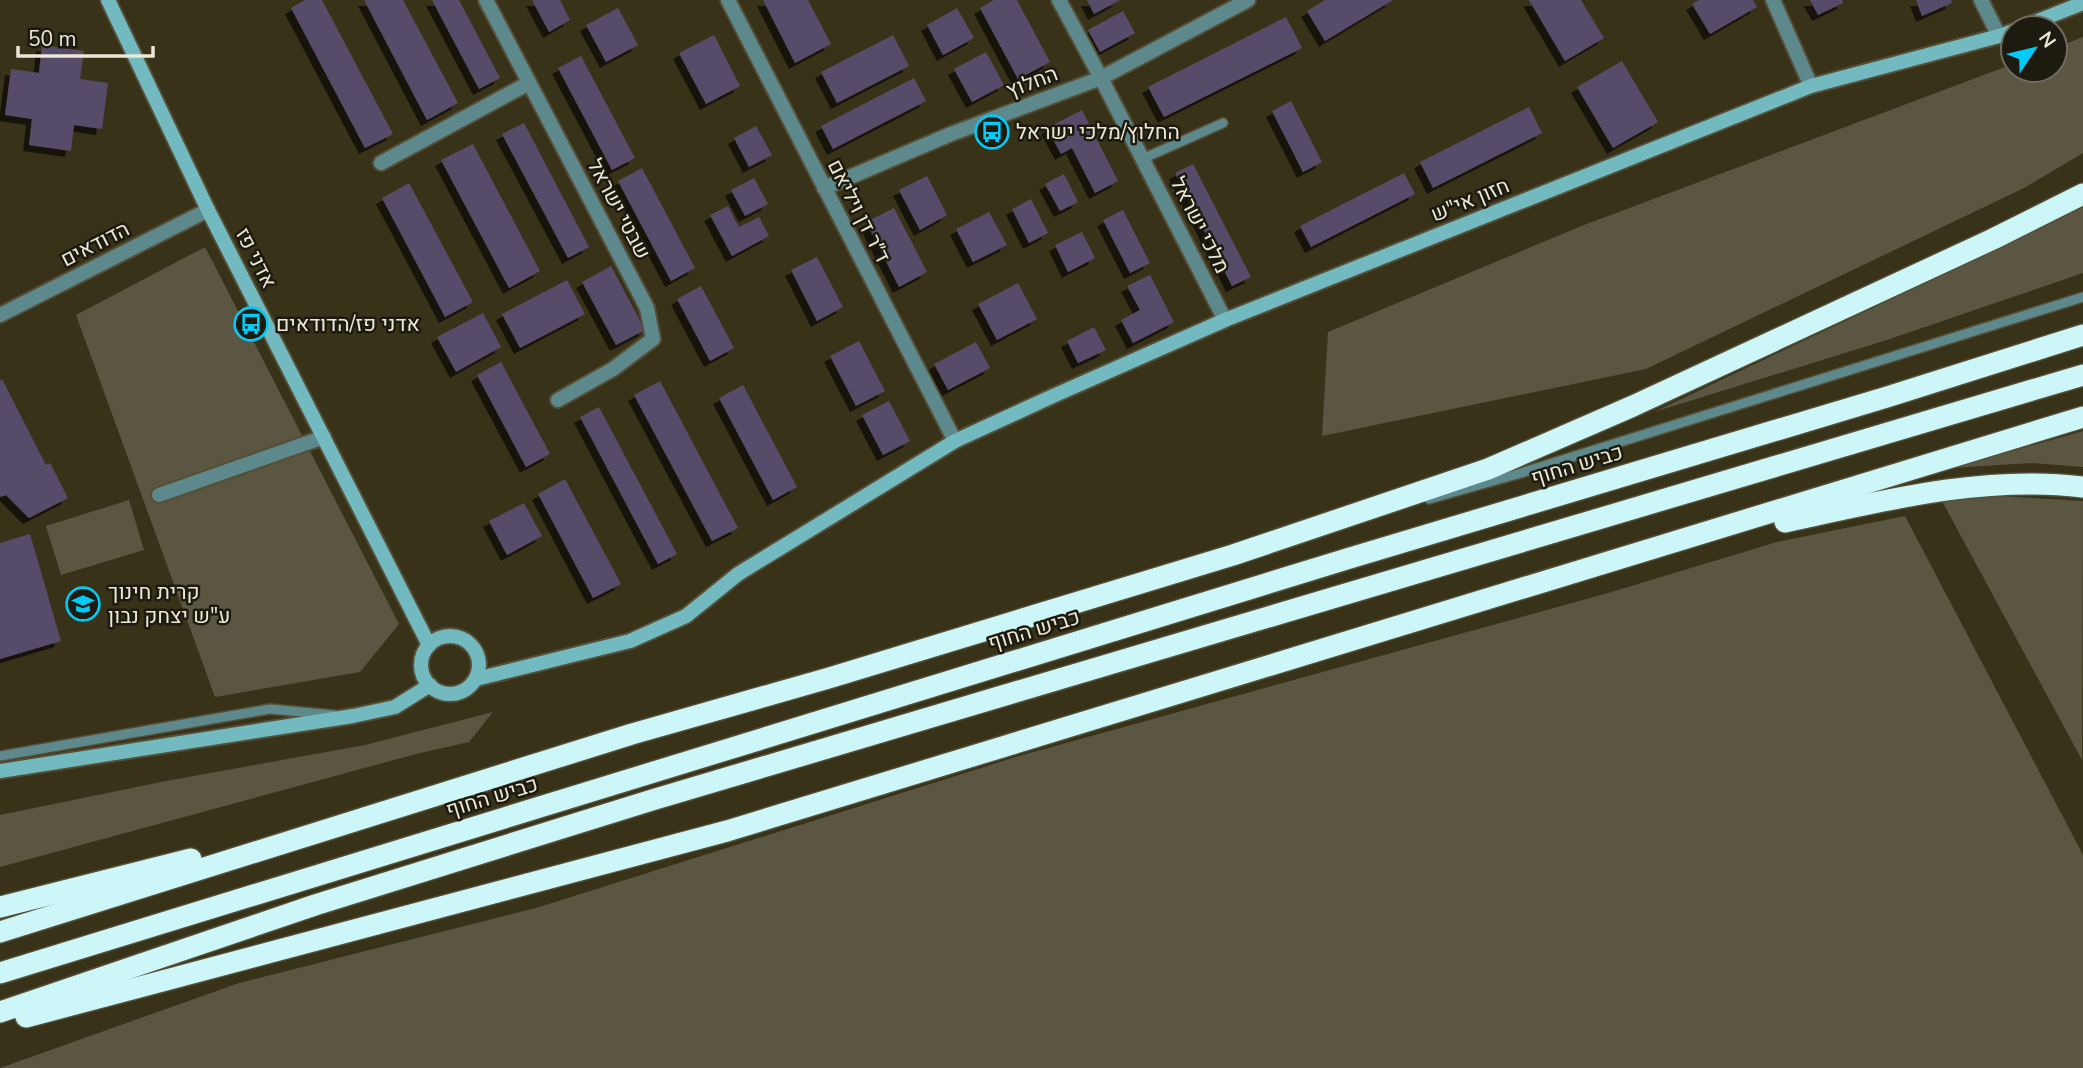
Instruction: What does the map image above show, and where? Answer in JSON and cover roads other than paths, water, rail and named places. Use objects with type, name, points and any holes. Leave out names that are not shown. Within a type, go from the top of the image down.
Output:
[{"type":"highway","points":[[0,932],[632,734],[829,678],[1233,555],[1488,469],[1993,239],[2083,194]]},
{"type":"highway","name":"כביש החוף","points":[[0,973],[2083,335]]},
{"type":"highway","points":[[0,1012],[315,905],[652,800],[2083,375]]},
{"type":"highway","points":[[0,1023],[727,831],[2083,417]]},
{"type":"highway","points":[[1632,555],[1895,498],[1945,490],[1991,485],[2083,487]]},
{"type":"highway","points":[[0,907],[438,796]]},
{"type":"street","name":"אדני פז","points":[[108,0],[208,210],[429,645]]},
{"type":"street","name":"שבטי ישראל","points":[[486,0],[647,308],[653,339],[613,369],[558,400]]},
{"type":"street","name":"ד״ר דן ויליאם","points":[[728,0],[955,441]]},
{"type":"street","name":"מלכי ישראל","points":[[1059,0],[1225,320]]},
{"type":"street","name":"החלוץ","points":[[824,188],[951,134],[1101,78],[1248,0]]},
{"type":"street","points":[[1773,0],[1811,86]]},
{"type":"street","points":[[1981,0],[1999,24]]},
{"type":"street","points":[[2055,14],[2083,3]]},
{"type":"street","name":"חזון אי\"ש","points":[[475,679],[630,641],[686,617],[738,574],[955,441],[1225,320],[1811,86],[1999,35]]},
{"type":"street","points":[[381,163],[529,83]]},
{"type":"street","name":"הדודאים","points":[[0,315],[208,210]]},
{"type":"street","points":[[159,495],[324,437]]},
{"type":"street","points":[[448,636],[467,642],[478,658],[475,679],[461,692],[447,694],[438,691],[424,677],[421,663],[424,653],[437,639],[448,636]]},
{"type":"street","points":[[0,771],[353,716],[395,707],[430,685]]},
{"type":"lane","points":[[1142,159],[1223,123]]},
{"type":"lane","points":[[1233,555],[1521,473],[2083,297]]},
{"type":"lane","points":[[0,756],[270,709],[353,716]]},
{"type":"place","name":"החלוץ/מלכי ישראל","points":[[992,132]]},
{"type":"place","name":"אדני פז/הדודאים","points":[[251,324]]},
{"type":"place","name":"קרית חינוך ע\"ש יצחק נבון","points":[[83,604]]}]
